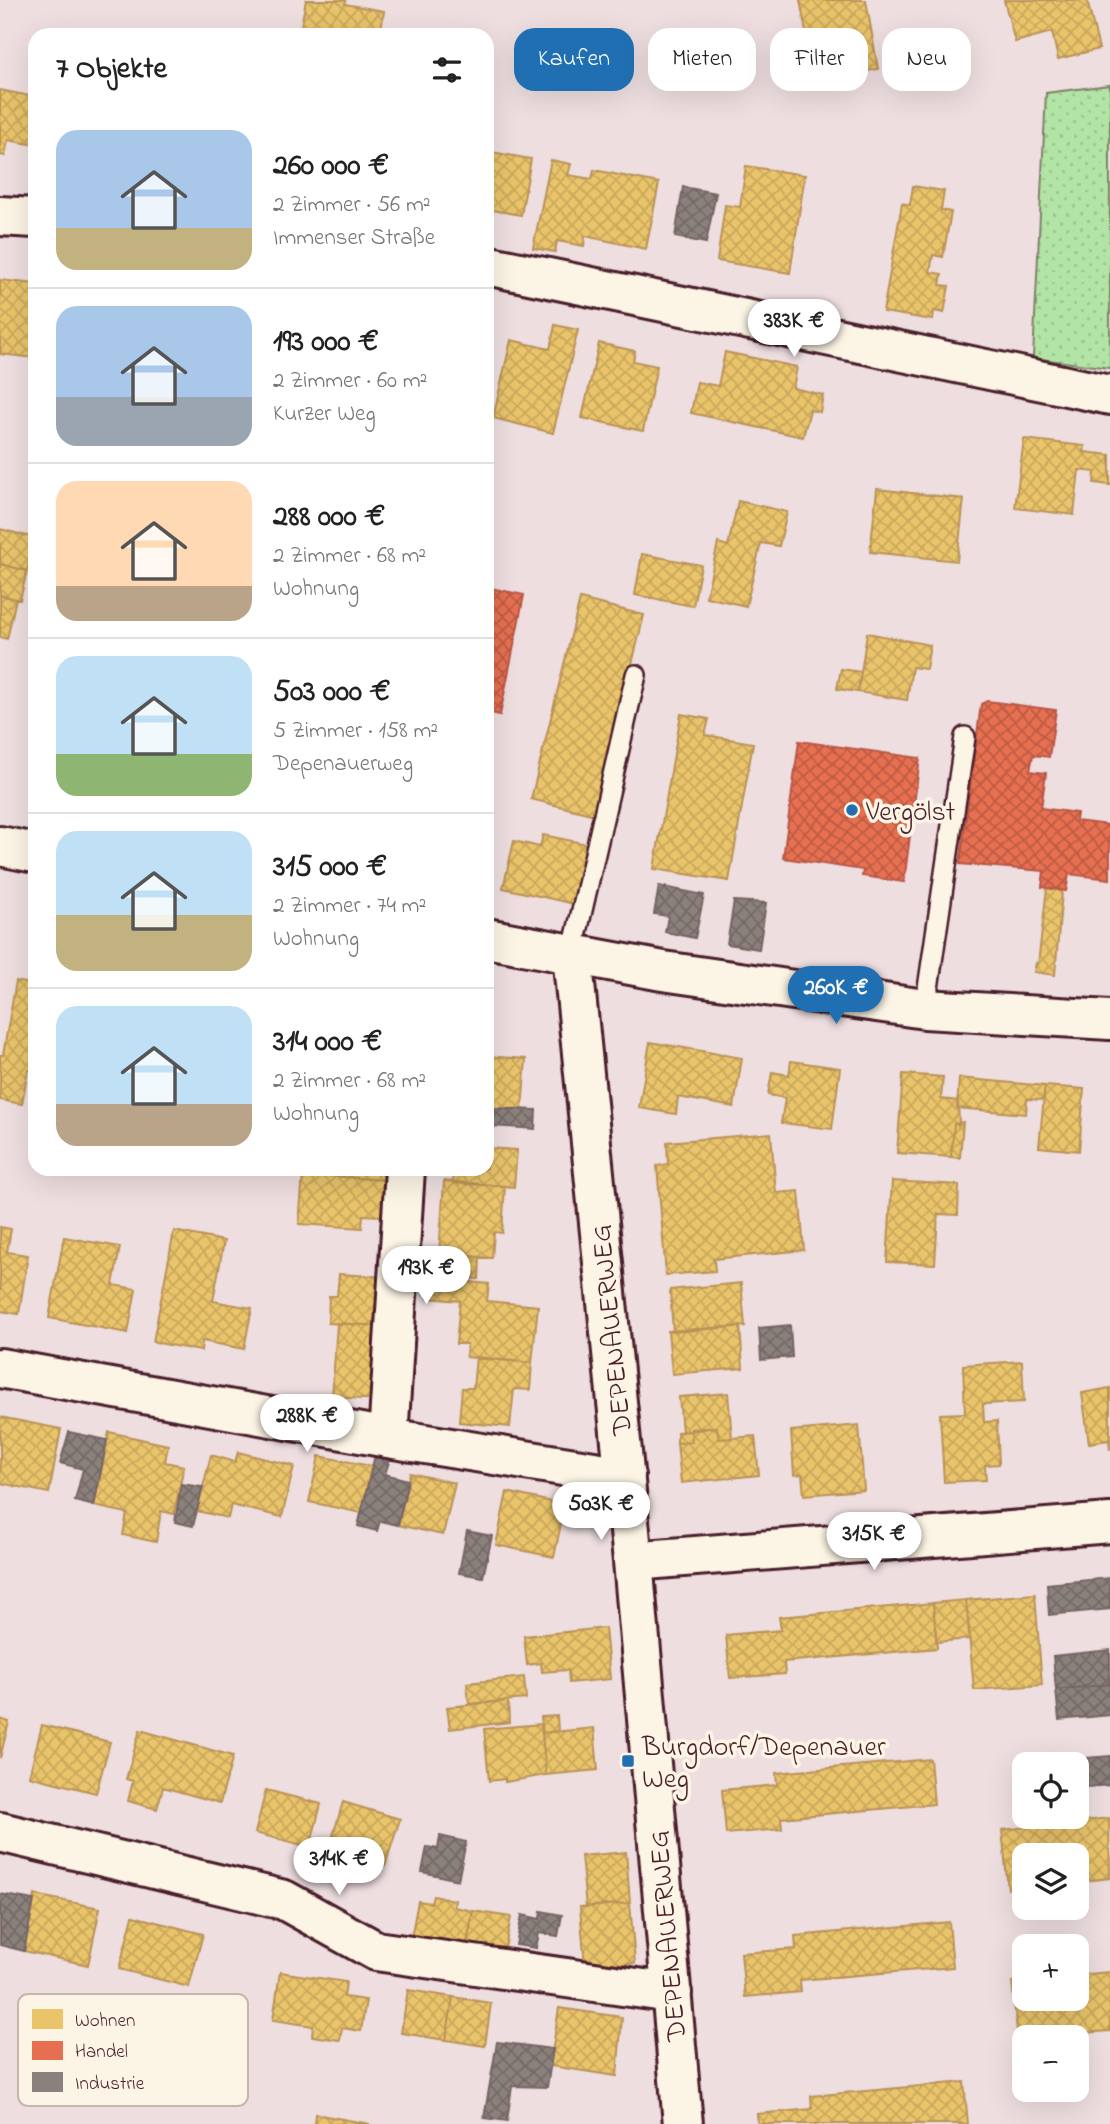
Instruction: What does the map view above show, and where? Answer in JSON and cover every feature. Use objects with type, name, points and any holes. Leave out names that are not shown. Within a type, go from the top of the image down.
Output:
[{"type":"street","points":[[0,216],[28,218]]},
{"type":"street","points":[[494,267],[1110,395]]},
{"type":"street","points":[[0,846],[28,851]]},
{"type":"street","points":[[494,939],[663,971],[925,1009],[1110,1020]]},
{"type":"street","name":"DEPENAUERWEG","points":[[572,954],[625,1476],[683,2124]]},
{"type":"street","points":[[388,1438],[405,1176]]},
{"type":"street","points":[[0,1368],[388,1438],[625,1476]]},
{"type":"street","points":[[633,1561],[1110,1523]]},
{"type":"street","points":[[0,1832],[284,1900],[376,1951],[672,1993]]},
{"type":"lane","points":[[572,954],[636,675]]},
{"type":"lane","points":[[925,1009],[965,737]]},
{"type":"green space","points":[[1110,85],[1110,368],[1033,358],[1046,93]]},
{"type":"building: Wohnen","points":[[306,0],[346,0],[345,4],[384,11],[381,28],[301,28]]},
{"type":"building: Wohnen","points":[[800,0],[866,0],[878,69],[868,71],[868,28],[805,28]]},
{"type":"building: Wohnen","points":[[1004,0],[1087,0],[1099,49],[1058,59],[1052,32],[1015,42]]},
{"type":"building: Wohnen","points":[[0,90],[28,96],[28,144],[8,140],[5,156],[0,155]]},
{"type":"building: Wohnen","points":[[494,152],[531,159],[521,215],[494,210]]},
{"type":"building: Wohnen","points":[[551,160],[571,164],[568,175],[592,179],[594,170],[659,183],[646,249],[585,236],[584,246],[557,241],[555,252],[533,248]]},
{"type":"building: Wohnen","points":[[746,166],[805,175],[790,273],[717,261],[725,205],[740,207]]},
{"type":"building: Wohnen","points":[[913,186],[944,191],[941,210],[951,212],[943,257],[933,255],[930,272],[942,274],[940,285],[949,286],[944,313],[934,311],[933,320],[883,312],[902,203],[910,205]]},
{"type":"building: Wohnen","points":[[0,280],[28,283],[28,357],[0,354]]},
{"type":"building: Wohnen","points":[[555,325],[578,330],[553,433],[494,418],[511,340],[550,349]]},
{"type":"building: Wohnen","points":[[599,343],[635,351],[633,361],[657,366],[643,431],[582,418]]},
{"type":"building: Wohnen","points":[[725,352],[797,367],[793,388],[823,395],[820,412],[810,410],[803,437],[691,413],[697,382],[718,386]]},
{"type":"building: Wohnen","points":[[1024,439],[1085,446],[1084,452],[1110,455],[1110,485],[1094,483],[1095,472],[1079,470],[1074,515],[1015,508]]},
{"type":"building: Wohnen","points":[[877,489],[964,499],[957,561],[870,552]]},
{"type":"building: Wohnen","points":[[738,501],[787,512],[779,546],[761,543],[746,606],[706,597],[718,543],[728,546]]},
{"type":"building: Wohnen","points":[[0,529],[28,536],[27,571],[0,564]]},
{"type":"building: Wohnen","points":[[642,554],[701,565],[693,606],[635,595]]},
{"type":"building: Wohnen","points":[[0,564],[27,571],[20,600],[0,595]]},
{"type":"building: Wohnen","points":[[0,595],[16,599],[7,639],[0,637]]},
{"type":"building: Wohnen","points":[[580,599],[644,615],[595,815],[531,799]]},
{"type":"building: Wohnen","points":[[867,633],[930,645],[926,669],[912,667],[907,700],[858,692]]},
{"type":"building: Wohnen","points":[[841,669],[861,672],[858,692],[837,689]]},
{"type":"building: Wohnen","points":[[681,714],[709,719],[705,735],[753,743],[729,881],[654,869]]},
{"type":"building: Wohnen","points":[[543,835],[592,845],[579,905],[503,888],[514,841],[540,847]]},
{"type":"building: Wohnen","points":[[1047,888],[1062,891],[1055,975],[1034,972],[1036,963],[1038,964]]},
{"type":"building: Wohnen","points":[[16,981],[28,984],[28,1070],[22,1104],[0,1100],[0,1055],[3,1055]]},
{"type":"building: Wohnen","points":[[650,1042],[742,1058],[734,1107],[678,1097],[676,1114],[639,1108]]},
{"type":"building: Wohnen","points":[[494,1057],[526,1059],[522,1110],[494,1108]]},
{"type":"building: Wohnen","points":[[791,1061],[840,1068],[832,1129],[781,1123],[785,1098],[768,1095],[772,1072],[789,1075]]},
{"type":"building: Wohnen","points":[[903,1074],[943,1077],[941,1099],[958,1101],[959,1124],[954,1124],[951,1157],[897,1153]]},
{"type":"building: Wohnen","points":[[959,1078],[1045,1086],[1043,1100],[1027,1099],[1026,1114],[957,1108]]},
{"type":"building: Wohnen","points":[[1045,1086],[1084,1089],[1079,1151],[1039,1147]]},
{"type":"building: Wohnen","points":[[963,1122],[960,1158],[951,1157],[954,1124]]},
{"type":"building: Wohnen","points":[[771,1133],[776,1193],[799,1191],[804,1250],[714,1259],[715,1271],[666,1275],[657,1166],[668,1164],[667,1142]]},
{"type":"building: Wohnen","points":[[494,1149],[517,1150],[514,1187],[453,1183],[454,1176],[494,1176]]},
{"type":"building: Wohnen","points":[[303,1176],[384,1180],[381,1216],[363,1215],[362,1228],[299,1224]]},
{"type":"building: Wohnen","points":[[330,1176],[384,1176],[384,1180]]},
{"type":"building: Wohnen","points":[[444,1181],[505,1186],[502,1233],[494,1232],[492,1258],[439,1254]]},
{"type":"building: Wohnen","points":[[892,1181],[959,1185],[958,1215],[938,1214],[935,1264],[887,1262]]},
{"type":"building: Wohnen","points":[[0,1227],[11,1229],[7,1252],[28,1255],[19,1314],[0,1311]]},
{"type":"building: Wohnen","points":[[174,1231],[224,1241],[213,1301],[252,1308],[244,1349],[202,1341],[201,1351],[153,1342]]},
{"type":"building: Wohnen","points":[[64,1237],[120,1247],[113,1285],[136,1289],[128,1333],[49,1318]]},
{"type":"building: Wohnen","points":[[443,1254],[480,1257],[479,1279],[441,1277]]},
{"type":"building: Wohnen","points":[[339,1274],[386,1277],[383,1326],[328,1323],[329,1296],[337,1296]]},
{"type":"building: Wohnen","points":[[430,1278],[489,1284],[487,1301],[538,1306],[532,1363],[466,1357],[467,1344],[456,1344],[460,1301],[428,1298]]},
{"type":"building: Wohnen","points":[[741,1283],[745,1326],[673,1332],[670,1290]]},
{"type":"building: Wohnen","points":[[337,1323],[383,1326],[378,1400],[332,1397]]},
{"type":"building: Wohnen","points":[[740,1326],[743,1368],[672,1374],[668,1331]]},
{"type":"building: Wohnen","points":[[476,1357],[532,1363],[530,1390],[514,1389],[510,1427],[459,1422],[462,1388],[473,1388]]},
{"type":"building: Wohnen","points":[[1022,1361],[1024,1402],[983,1404],[984,1422],[997,1421],[999,1464],[985,1465],[986,1480],[944,1482],[940,1414],[965,1413],[963,1365]]},
{"type":"building: Wohnen","points":[[1110,1388],[1110,1450],[1109,1440],[1089,1443],[1082,1393]]},
{"type":"building: Wohnen","points":[[728,1393],[732,1438],[719,1439],[717,1427],[682,1432],[679,1397]]},
{"type":"building: Wohnen","points":[[0,1417],[61,1429],[49,1493],[0,1483]]},
{"type":"building: Wohnen","points":[[859,1425],[864,1490],[804,1495],[802,1474],[794,1475],[791,1431]]},
{"type":"building: Wohnen","points":[[717,1427],[719,1439],[755,1436],[759,1475],[681,1483],[677,1443],[692,1442],[691,1429]]},
{"type":"building: Wohnen","points":[[691,1431],[692,1442],[677,1443],[677,1432]]},
{"type":"building: Wohnen","points":[[109,1432],[168,1445],[165,1462],[184,1466],[174,1514],[161,1511],[156,1542],[123,1535],[127,1513],[94,1506]]},
{"type":"building: Wohnen","points":[[238,1452],[294,1466],[282,1517],[231,1505],[228,1518],[197,1511],[211,1455],[235,1462]]},
{"type":"building: Wohnen","points":[[319,1456],[371,1466],[362,1513],[309,1502]]},
{"type":"building: Wohnen","points":[[410,1473],[455,1483],[443,1535],[398,1525]]},
{"type":"building: Wohnen","points":[[507,1492],[565,1505],[554,1557],[496,1545]]},
{"type":"building: Wohnen","points":[[1035,1594],[1042,1685],[974,1690],[966,1600]]},
{"type":"building: Wohnen","points":[[966,1600],[970,1639],[937,1642],[933,1603]]},
{"type":"building: Wohnen","points":[[933,1603],[937,1648],[784,1662],[785,1674],[730,1678],[726,1635],[781,1630],[779,1617]]},
{"type":"building: Wohnen","points":[[605,1628],[610,1679],[569,1683],[568,1670],[542,1672],[541,1663],[527,1665],[524,1636]]},
{"type":"building: Wohnen","points":[[524,1677],[526,1699],[469,1704],[467,1683]]},
{"type":"building: Wohnen","points":[[508,1701],[509,1722],[450,1729],[447,1707]]},
{"type":"building: Wohnen","points":[[557,1716],[558,1731],[543,1733],[541,1717]]},
{"type":"building: Wohnen","points":[[0,1719],[9,1722],[0,1758]]},
{"type":"building: Wohnen","points":[[541,1724],[546,1775],[505,1782],[505,1779],[489,1781],[484,1729]]},
{"type":"building: Wohnen","points":[[42,1725],[110,1742],[96,1793],[29,1776]]},
{"type":"building: Wohnen","points":[[594,1728],[598,1770],[546,1775],[542,1733]]},
{"type":"building: Wohnen","points":[[140,1730],[233,1756],[220,1803],[163,1787],[157,1809],[128,1801],[133,1781],[126,1779]]},
{"type":"building: Wohnen","points":[[930,1759],[934,1804],[781,1818],[782,1829],[726,1834],[722,1790],[777,1785],[776,1773]]},
{"type":"building: Wohnen","points":[[266,1790],[321,1804],[310,1847],[255,1833]]},
{"type":"building: Wohnen","points":[[343,1802],[400,1819],[385,1866],[329,1849]]},
{"type":"building: Wohnen","points":[[1109,1818],[1110,1878],[1089,1880],[1089,1843],[1012,1843],[1012,1888],[1008,1889],[1002,1830],[1089,1829],[1089,1820]]},
{"type":"building: Wohnen","points":[[626,1852],[630,1903],[586,1907],[581,1856]]},
{"type":"building: Wohnen","points":[[35,1895],[100,1908],[88,1965],[24,1951]]},
{"type":"building: Wohnen","points":[[433,1896],[455,1900],[454,1907],[473,1911],[466,1948],[411,1938],[418,1901],[431,1903]]},
{"type":"building: Wohnen","points":[[630,1903],[635,1963],[585,1967],[580,1907]]},
{"type":"building: Wohnen","points":[[473,1911],[511,1917],[503,1959],[467,1945]]},
{"type":"building: Wohnen","points":[[133,1916],[203,1934],[189,1987],[119,1969]]},
{"type":"building: Wohnen","points":[[949,1922],[953,1967],[800,1980],[801,1992],[745,1997],[741,1953],[796,1949],[795,1936]]},
{"type":"building: Wohnen","points":[[280,1972],[346,1982],[344,1997],[366,2000],[361,2031],[342,2028],[340,2040],[312,2036],[313,2026],[273,2020]]},
{"type":"building: Wohnen","points":[[1110,1972],[1110,2031],[1089,2032],[1089,2025],[1016,2025],[1015,2011],[1089,2011],[1089,1974]]},
{"type":"building: Wohnen","points":[[408,1990],[453,1997],[446,2040],[401,2033]]},
{"type":"building: Wohnen","points":[[453,1997],[491,2003],[485,2046],[446,2040]]},
{"type":"building: Wohnen","points":[[559,2008],[622,2017],[617,2076],[550,2066]]},
{"type":"building: Wohnen","points":[[964,2082],[968,2124],[758,2124],[757,2114],[812,2109],[811,2096]]},
{"type":"building: Wohnen","points":[[315,2114],[370,2124],[314,2124]]},
{"type":"building: Handel","points":[[494,589],[524,595],[500,715],[494,714]]},
{"type":"building: Handel","points":[[987,701],[1056,710],[1049,757],[1033,755],[1030,771],[1046,773],[1041,808],[1077,813],[1076,821],[1109,825],[1110,820],[1110,879],[1069,874],[1066,891],[1042,887],[1044,871],[960,864],[981,704]]},
{"type":"building: Handel","points":[[799,741],[920,758],[904,882],[862,876],[863,870],[783,858]]},
{"type":"building: Industrie","points":[[683,187],[716,193],[706,243],[675,237]]},
{"type":"building: Industrie","points":[[659,886],[704,895],[695,938],[665,932],[668,916],[654,914]]},
{"type":"building: Industrie","points":[[734,901],[766,903],[759,949],[727,944]]},
{"type":"building: Industrie","points":[[494,1108],[536,1110],[535,1129],[494,1126]]},
{"type":"building: Industrie","points":[[790,1325],[792,1357],[761,1360],[759,1328]]},
{"type":"building: Industrie","points":[[69,1432],[107,1440],[94,1506],[75,1501],[83,1469],[60,1463]]},
{"type":"building: Industrie","points":[[375,1455],[390,1459],[385,1474],[408,1480],[398,1525],[380,1521],[377,1531],[358,1526]]},
{"type":"building: Industrie","points":[[181,1484],[203,1487],[193,1526],[175,1522]]},
{"type":"building: Industrie","points":[[467,1531],[492,1536],[483,1577],[459,1573]]},
{"type":"building: Industrie","points":[[1110,1578],[1110,1609],[1049,1615],[1047,1584]]},
{"type":"building: Industrie","points":[[1110,1650],[1110,1684],[1056,1690],[1053,1656]]},
{"type":"building: Industrie","points":[[1110,1684],[1110,1715],[1059,1720],[1056,1690]]},
{"type":"building: Industrie","points":[[1110,1756],[1110,1785],[1089,1787],[1089,1758]]},
{"type":"building: Industrie","points":[[440,1836],[466,1842],[458,1880],[422,1872],[427,1847],[438,1849]]},
{"type":"building: Industrie","points":[[0,1894],[34,1900],[24,1951],[0,1945]]},
{"type":"building: Industrie","points":[[541,1911],[562,1915],[558,1936],[539,1933],[536,1948],[516,1945],[522,1915],[540,1919]]},
{"type":"building: Industrie","points":[[497,2042],[553,2049],[547,2087],[512,2086],[507,2121],[484,2118]]},
{"type":"place","name":"Vergölst","points":[[852,810]]},
{"type":"place","name":"Burgdorf/Depenauer Weg","points":[[628,1761]]}]
